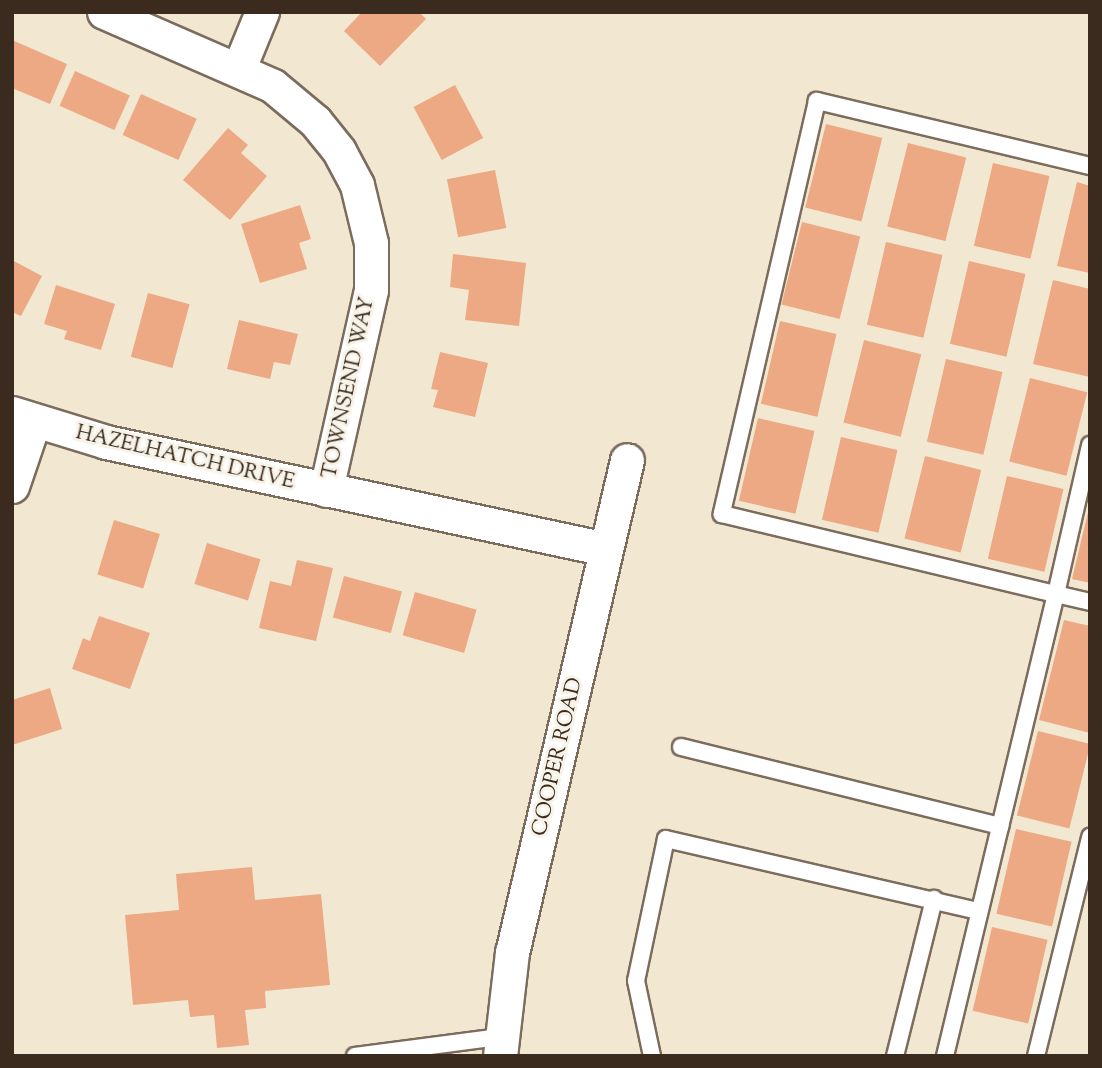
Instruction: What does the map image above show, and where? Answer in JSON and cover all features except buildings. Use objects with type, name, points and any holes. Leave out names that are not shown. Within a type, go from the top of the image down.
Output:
[{"type":"street","name":"TOWNSEND WAY","points":[[104,12],[239,68],[273,86],[315,121],[339,151],[364,211],[371,243],[371,290],[326,490]]},
{"type":"street","points":[[239,68],[262,12]]},
{"type":"street","points":[[12,486],[23,417]]},
{"type":"street","name":"HAZELHATCH DRIVE","points":[[23,417],[106,442],[606,549]]},
{"type":"street","name":"COOPER ROAD","points":[[500,1047],[512,953],[627,460]]},
{"type":"lane","points":[[1090,166],[817,101],[722,514],[1090,602]]},
{"type":"lane","points":[[945,1056],[1090,446]]},
{"type":"lane","points":[[681,747],[1000,826]]},
{"type":"lane","points":[[1036,1056],[1090,837]]},
{"type":"lane","points":[[652,1056],[636,981],[666,839],[979,911]]},
{"type":"lane","points":[[895,1056],[934,899]]},
{"type":"lane","points":[[355,1056],[500,1047]]}]
